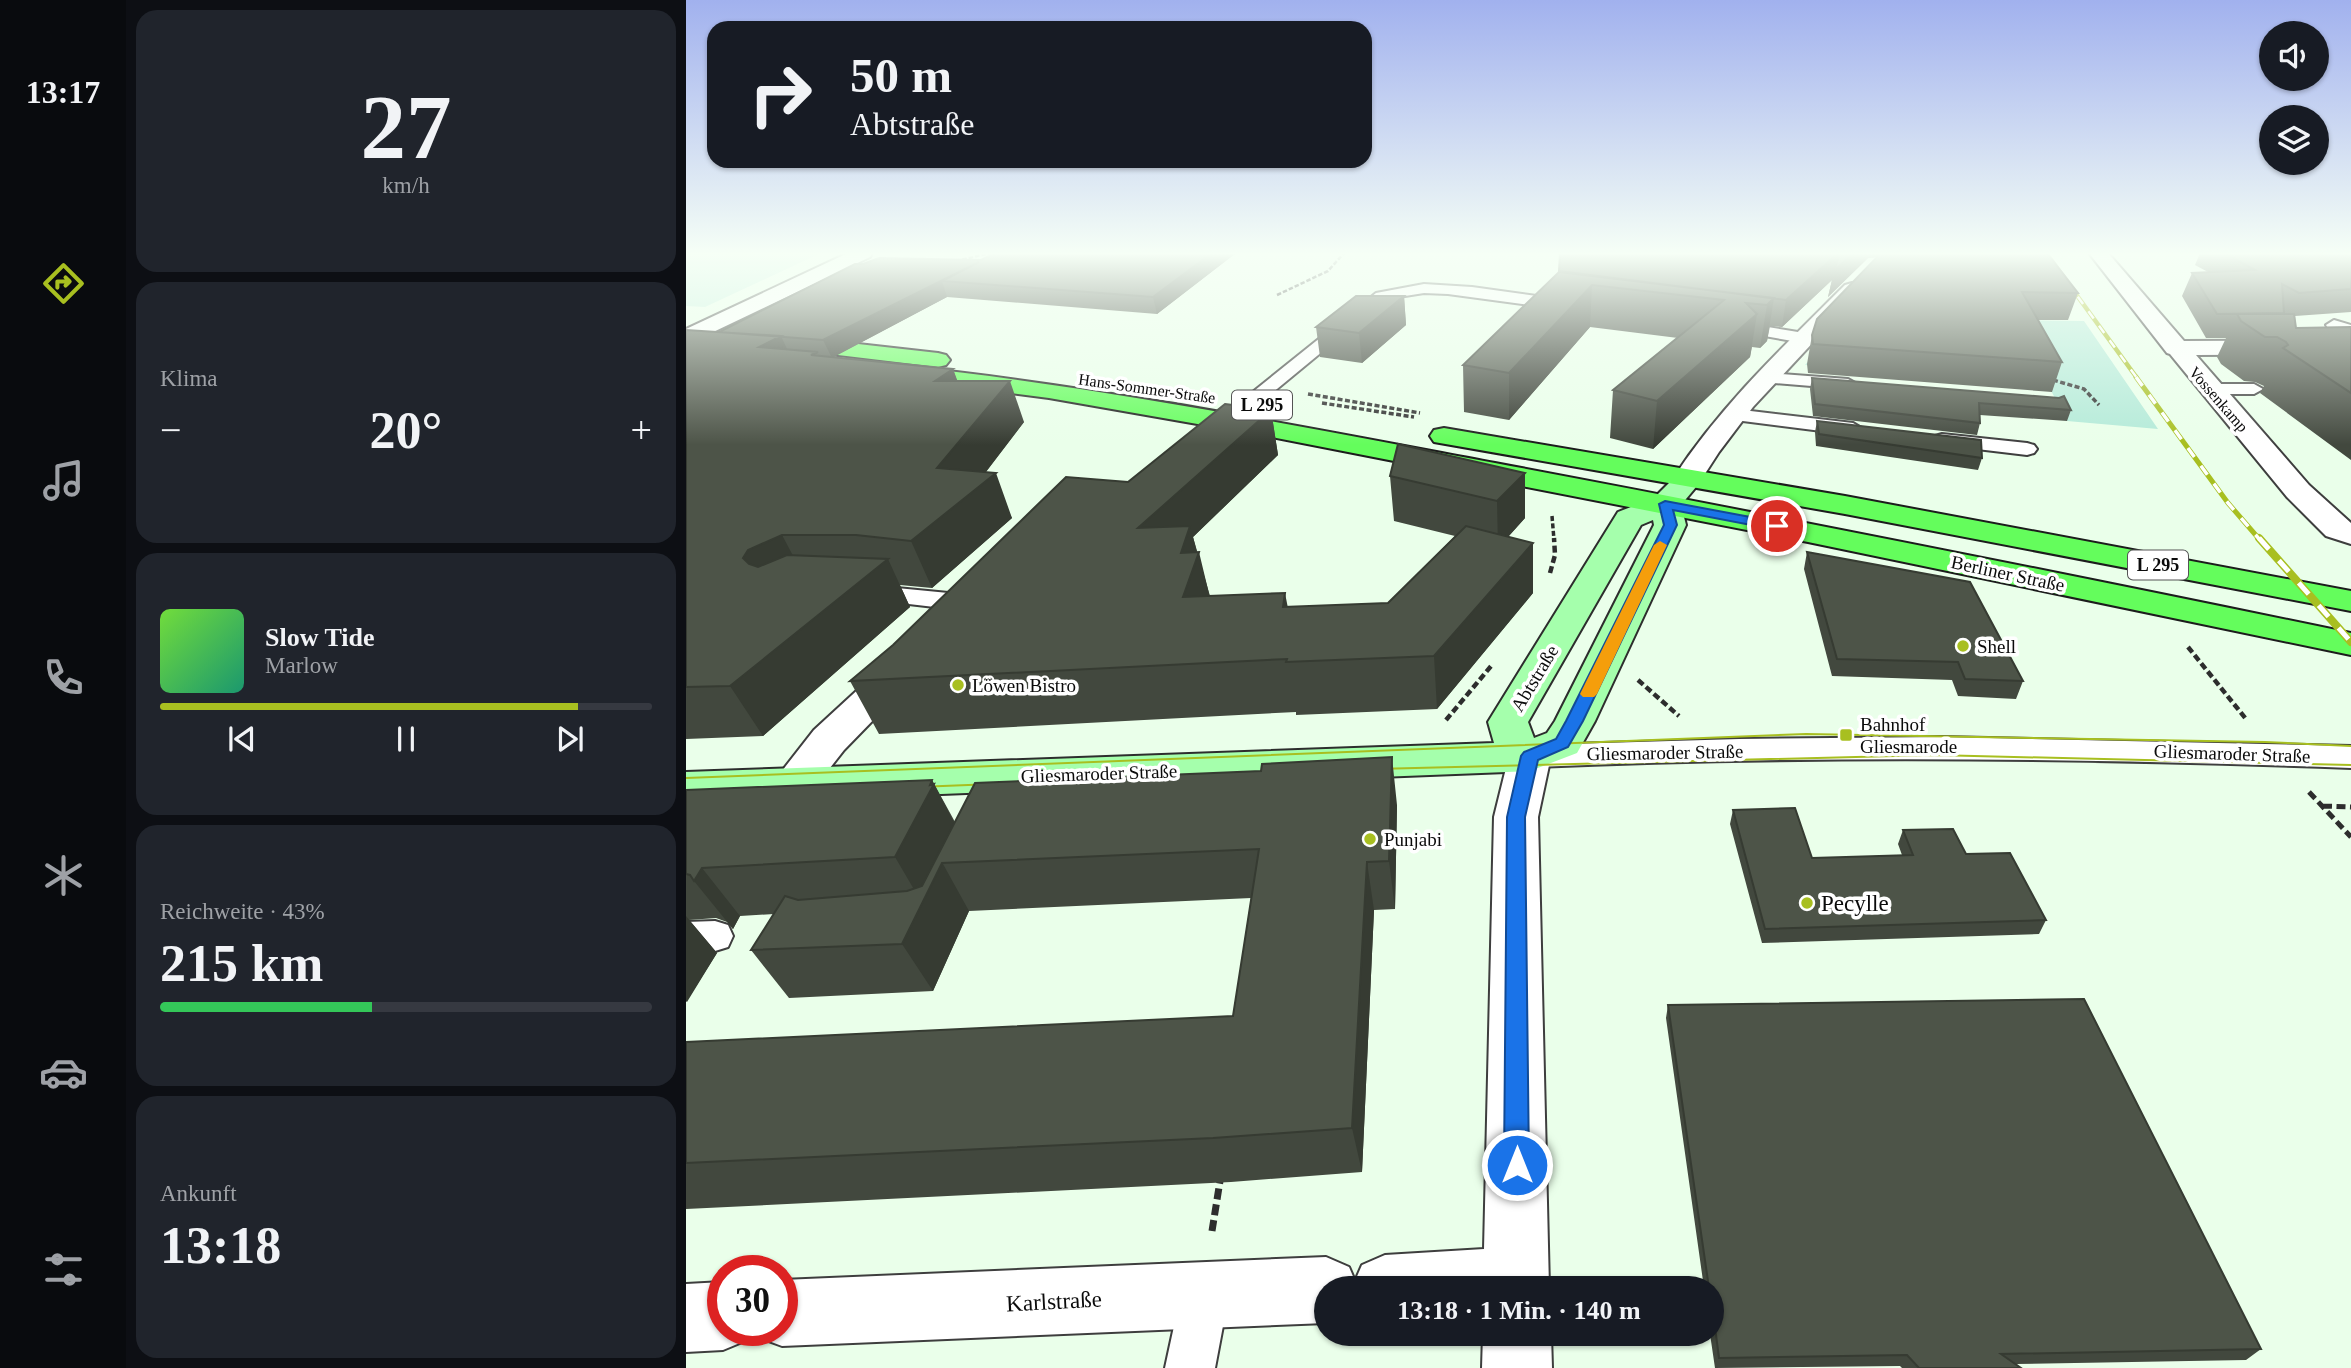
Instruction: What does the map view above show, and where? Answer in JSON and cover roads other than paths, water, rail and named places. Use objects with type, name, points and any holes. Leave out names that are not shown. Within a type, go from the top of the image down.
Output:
[{"type":"main road","points":[[689,345],[731,339]]},
{"type":"main road","name":"Hans-Sommer-Straße","points":[[1396,428],[1256,396],[911,356],[782,353],[1140,405],[1665,504]]},
{"type":"main road","name":"L 295","points":[[1426,423],[1689,477]]},
{"type":"main road","name":"Berliner Straße","points":[[1689,477],[2351,601]]},
{"type":"main road","name":"Berliner Straße","points":[[1665,504],[2351,644]]},
{"type":"street","points":[[689,345],[742,317]]},
{"type":"street","name":"Abtstraße","points":[[1530,756],[1516,746],[1508,722],[1629,519],[1665,504],[1689,477],[1710,442],[1825,317]]},
{"type":"street","name":"Vossenkamp","points":[[2150,317],[2298,491],[2337,529],[2351,534]]},
{"type":"street","points":[[2175,348],[2351,347]]},
{"type":"street","points":[[1516,1276],[1516,817],[1530,756],[1562,743],[1575,721],[1670,525],[1665,504]]},
{"type":"street","points":[[793,785],[829,740],[969,603]]},
{"type":"street","name":"Gliesmaroder Straße","points":[[711,796],[793,785],[996,793],[1530,756]]},
{"type":"street","name":"Karlstraße","points":[[798,1312],[1314,1290]]},
{"type":"street","points":[[686,1318],[707,1317]]},
{"type":"street","points":[[1517,1346],[1517,1368]]},
{"type":"lane","points":[[1256,396],[1355,317]]},
{"type":"lane","points":[[1713,324],[1804,338]]},
{"type":"lane","points":[[2333,324],[2351,330]]},
{"type":"lane","points":[[1767,378],[1865,386]]},
{"type":"lane","points":[[2211,390],[2254,389]]},
{"type":"lane","points":[[1734,415],[1874,432]]},
{"type":"lane","points":[[1927,438],[2027,449]]},
{"type":"lane","points":[[843,593],[879,593],[969,603]]},
{"type":"lane","name":"Gliesmaroder Straße","points":[[1530,756],[1941,747],[2126,749],[2351,757]]},
{"type":"lane","points":[[1190,1368],[1205,1294]]},
{"type":"tram line","points":[[686,778],[1806,734],[2265,742],[2351,746]]},
{"type":"tram line","points":[[1375,769],[1934,755],[2351,765]]},
{"type":"tram line","points":[[917,787],[994,784]]},
{"type":"railway","points":[[2092,317],[2137,378]]},
{"type":"railway","points":[[2136,377],[2228,503],[2260,540]]},
{"type":"railway","points":[[2259,538],[2351,642]]},
{"type":"place","name":"Shell","points":[[1963,646]]},
{"type":"place","name":"Löwen Bistro","points":[[958,685]]},
{"type":"place","name":"Bahnhof Gliesmarode","points":[[1846,735]]},
{"type":"place","name":"Punjabi","points":[[1370,839]]},
{"type":"place","name":"Pecylle","points":[[1807,903]]}]
